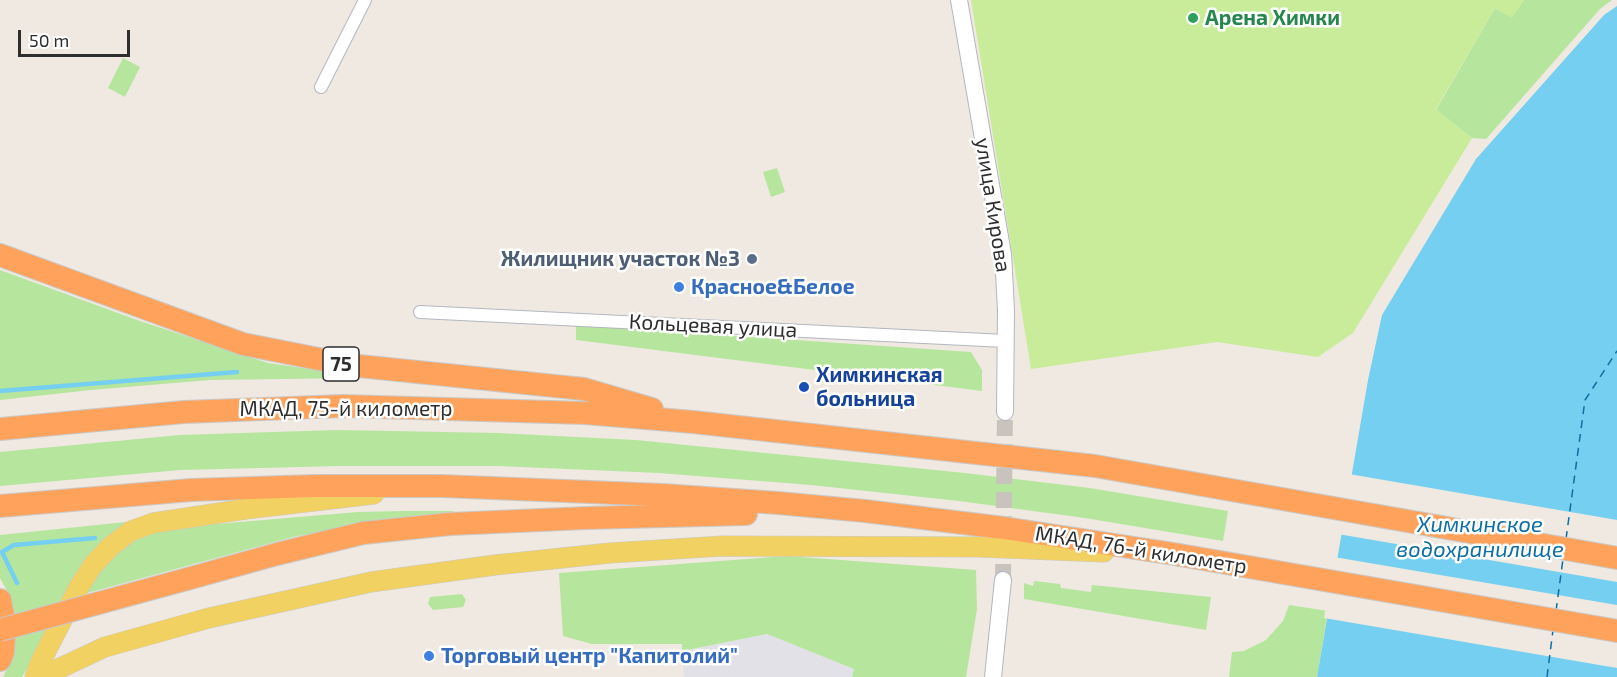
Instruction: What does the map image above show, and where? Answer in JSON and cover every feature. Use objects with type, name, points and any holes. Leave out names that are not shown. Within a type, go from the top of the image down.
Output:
[{"type":"highway","name":"75","points":[[0,255],[243,344],[349,365],[584,388],[693,422]]},
{"type":"highway","name":"МКАД, 75-й километр","points":[[0,429],[184,412],[343,406],[585,413],[693,422]]},
{"type":"highway","points":[[693,422],[1095,466],[1617,558]]},
{"type":"highway","points":[[0,506],[191,490],[314,486],[442,486]]},
{"type":"highway","name":"МКАД, 76-й километр","points":[[442,486],[663,495],[865,511],[1004,528],[1174,554],[1617,631]]},
{"type":"highway","points":[[0,630],[277,554],[363,534],[450,524],[865,511]]},
{"type":"highway","points":[[0,600],[5,625],[3,652],[0,660]]},
{"type":"main road","points":[[35,677],[65,612],[84,580],[111,546],[131,531],[153,523],[246,509],[442,486]]},
{"type":"main road","points":[[47,677],[57,669],[105,648],[160,631],[371,582],[495,565],[610,553],[723,546],[979,547],[1174,554]]},
{"type":"street","points":[[321,87],[365,0]]},
{"type":"street","name":"улица Кирова","points":[[959,0],[1003,254],[1005,412]]},
{"type":"street","name":"Кольцевая улица","points":[[420,312],[1005,341]]},
{"type":"street","points":[[993,677],[1003,580]]},
{"type":"shaded area","points":[[767,634],[874,677],[684,677],[682,651]]},
{"type":"green space","points":[[971,0],[1524,0],[1512,18],[1495,8],[1436,109],[1472,138],[1353,333],[1318,357],[1217,342],[1031,369]]},
{"type":"green space","points":[[1524,0],[1612,0],[1600,9],[1486,139],[1472,138],[1436,110],[1495,8],[1511,17]]},
{"type":"green space","points":[[123,58],[140,67],[125,97],[108,88]]},
{"type":"green space","points":[[777,168],[785,192],[771,197],[763,172]]},
{"type":"green space","points":[[0,270],[140,321],[268,363],[359,376],[358,378],[210,380],[0,400]]},
{"type":"green space","points":[[576,325],[971,352],[982,370],[982,391],[576,340]]},
{"type":"green space","points":[[336,430],[498,433],[636,440],[965,473],[1090,488],[1228,511],[1223,541],[1085,518],[959,501],[811,485],[659,473],[498,466],[341,466],[180,470],[0,486],[0,452],[180,435]]},
{"type":"green space","points":[[453,511],[454,515],[351,526],[293,537],[80,595],[98,568],[142,535],[169,528],[358,512]]},
{"type":"green space","points":[[126,522],[95,549],[78,573],[61,600],[22,677],[3,677],[13,658],[16,635],[13,609],[0,578],[0,535]]},
{"type":"green space","points":[[787,556],[976,570],[977,609],[966,677],[852,677],[854,669],[767,634],[682,651],[682,644],[592,644],[563,636],[559,573]]},
{"type":"green space","points":[[1034,581],[1060,584],[1061,588],[1091,592],[1092,585],[1211,597],[1206,630],[1024,599],[1024,583],[1033,586]]},
{"type":"green space","points":[[462,594],[466,600],[463,607],[433,610],[428,604],[430,597]]},
{"type":"green space","points":[[1289,605],[1328,611],[1317,677],[1229,677],[1232,652],[1244,651],[1266,640],[1283,621]]},
{"type":"water","name":"Химкинское водохранилище","points":[[1617,6],[1617,677],[1317,677],[1368,380],[1382,315],[1476,159],[1604,15]]},
{"type":"pier","points":[[1349,474],[1617,520],[1617,582],[1338,534]]},
{"type":"pier","points":[[1334,557],[1617,605],[1617,668],[1324,618]]},
{"type":"waterway","points":[[0,391],[237,372]]},
{"type":"waterway","points":[[17,583],[2,552],[14,545],[95,538]]},
{"type":"ferry route","points":[[1566,539],[1585,400],[1617,351]]},
{"type":"ferry route","points":[[1556,611],[1563,559]]},
{"type":"ferry route","points":[[1547,677],[1553,630]]},
{"type":"tunnel","points":[[1003,580],[1005,412]]},
{"type":"place","name":"Арена Химки","points":[[1193,18]]},
{"type":"place","name":"Жилищник участок №3","points":[[752,259]]},
{"type":"place","name":"Красное&Белое","points":[[679,287]]},
{"type":"place","name":"Химкинская больница","points":[[804,387]]},
{"type":"place","name":"Торговый центр \"Капитолий\"","points":[[429,656]]}]
